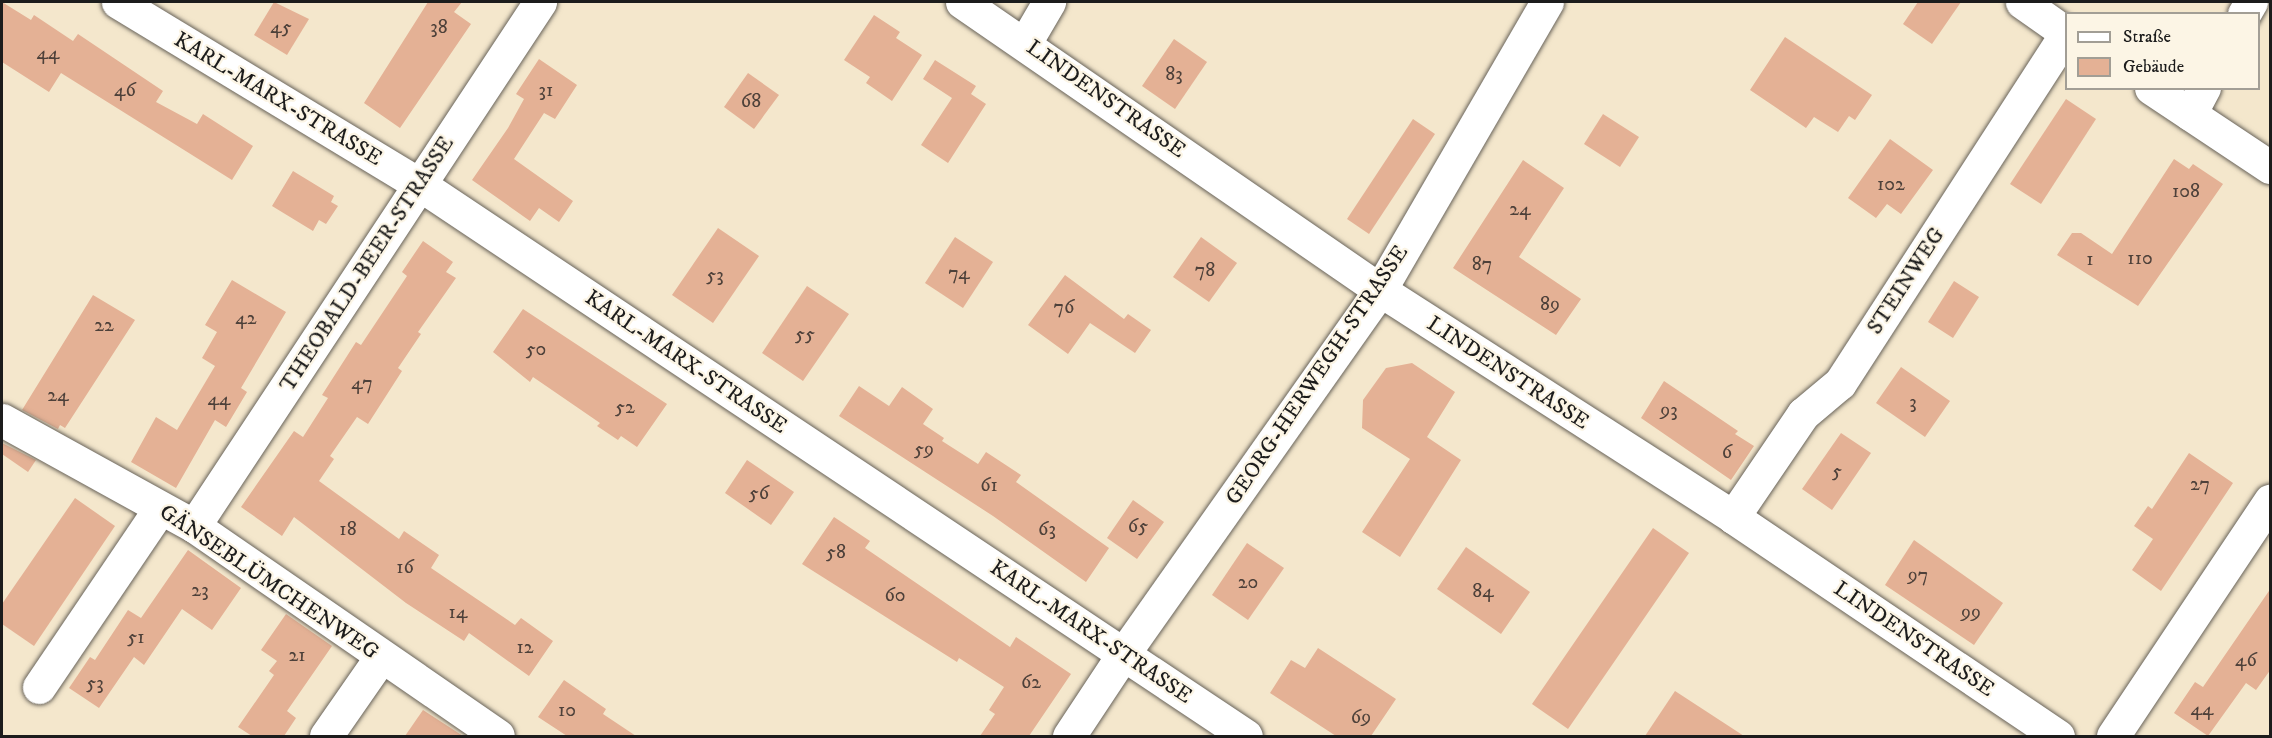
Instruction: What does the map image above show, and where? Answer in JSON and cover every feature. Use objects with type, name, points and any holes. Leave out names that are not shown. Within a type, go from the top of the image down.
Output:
[{"type":"street","name":"KARL-MARX-STRASSE","points":[[118,2],[419,184],[1246,736]]},
{"type":"street","name":"THEOBALD-BEER-STRASSE","points":[[194,526],[540,2]]},
{"type":"street","name":"LINDENSTRASSE","points":[[962,2],[1025,43],[1380,290],[1732,517],[2058,736]]},
{"type":"street","points":[[1025,43],[1049,2]]},
{"type":"street","name":"GEORG-HERWEGH-STRASSE","points":[[1070,736],[1124,653],[1380,290],[1547,2]]},
{"type":"street","points":[[2022,2],[2065,32]]},
{"type":"street","name":"STEINWEG","points":[[1732,517],[1803,414],[1840,383],[2065,36]]},
{"type":"street","points":[[2158,90],[2197,101],[2271,166]]},
{"type":"street","name":"GÄNSEBLÜMCHENWEG","points":[[2,420],[194,526],[498,736]]},
{"type":"street","points":[[2113,736],[2271,501]]},
{"type":"street","points":[[39,687],[160,508]]},
{"type":"street","points":[[326,736],[381,657]]},
{"type":"building","points":[[2,2],[31,20],[34,15],[73,41],[78,34],[163,91],[156,102],[197,124],[203,114],[253,146],[232,180],[61,73],[49,92],[2,62]]},
{"type":"building","points":[[274,2],[309,19],[287,55],[254,35]]},
{"type":"building","points":[[428,2],[462,2],[454,12],[471,24],[400,128],[364,103]]},
{"type":"building","points":[[1918,2],[1961,2],[1932,44],[1903,24]]},
{"type":"building","points":[[874,15],[900,32],[896,38],[922,55],[892,101],[866,83],[870,77],[844,60]]},
{"type":"building","points":[[1785,37],[1872,95],[1855,120],[1849,116],[1838,132],[1814,117],[1806,128],[1750,90]]},
{"type":"building","points":[[1174,39],[1207,62],[1175,109],[1142,86]]},
{"type":"building","points":[[539,59],[577,85],[555,119],[544,113],[514,159],[573,201],[559,222],[539,208],[530,221],[472,180],[508,128],[524,99],[516,94]]},
{"type":"building","points":[[935,60],[976,86],[971,94],[986,104],[948,163],[921,145],[952,98],[923,79]]},
{"type":"building","points":[[748,73],[779,95],[754,129],[724,107]]},
{"type":"building","points":[[2066,99],[2096,119],[2041,204],[2010,184]]},
{"type":"building","points":[[1603,114],[1639,137],[1620,167],[1584,144]]},
{"type":"building","points":[[1413,119],[1435,134],[1369,234],[1347,219]]},
{"type":"building","points":[[1890,139],[1933,170],[1901,214],[1887,204],[1876,218],[1848,198]]},
{"type":"building","points":[[2174,159],[2189,169],[2193,164],[2223,184],[2138,306],[2057,255],[2072,233],[2081,233],[2112,254]]},
{"type":"building","points":[[1523,160],[1564,188],[1519,257],[1581,299],[1556,335],[1453,268]]},
{"type":"building","points":[[293,171],[334,196],[331,202],[338,206],[326,224],[319,220],[313,231],[272,206]]},
{"type":"building","points":[[718,228],[759,256],[713,323],[672,295]]},
{"type":"building","points":[[955,237],[993,262],[963,308],[925,283]]},
{"type":"building","points":[[1201,237],[1237,263],[1209,302],[1173,277]]},
{"type":"building","points":[[423,241],[453,262],[446,272],[456,278],[418,332],[421,334],[398,368],[402,371],[368,424],[357,417],[330,456],[334,459],[319,481],[399,539],[404,531],[439,555],[431,568],[515,625],[521,618],[553,641],[529,676],[469,633],[464,641],[406,603],[294,517],[282,536],[241,507],[294,431],[303,437],[328,398],[322,395],[356,342],[361,345],[407,276],[402,272]]},
{"type":"building","points":[[1065,275],[1124,319],[1128,314],[1151,330],[1135,353],[1090,323],[1068,354],[1028,325]]},
{"type":"building","points":[[232,280],[286,312],[241,388],[247,392],[226,427],[215,420],[176,488],[131,462],[156,417],[177,430],[215,366],[202,358],[217,332],[205,325]]},
{"type":"building","points":[[1954,281],[1979,297],[1953,338],[1928,322]]},
{"type":"building","points":[[807,286],[849,314],[803,381],[762,353]]},
{"type":"building","points":[[93,295],[135,320],[65,428],[60,425],[58,429],[22,410]]},
{"type":"building","points":[[523,309],[667,404],[637,447],[621,436],[618,440],[597,426],[600,423],[533,377],[530,382],[493,352]]},
{"type":"building","points":[[1412,363],[1455,392],[1427,437],[1461,460],[1400,557],[1362,532],[1410,459],[1362,428],[1363,400],[1386,368]]},
{"type":"building","points":[[1901,367],[1950,401],[1925,437],[1876,403]]},
{"type":"building","points":[[1664,381],[1738,431],[1735,434],[1754,446],[1731,480],[1641,418]]},
{"type":"building","points":[[859,386],[889,406],[902,387],[933,409],[923,424],[944,438],[942,441],[978,464],[986,452],[1021,475],[1016,482],[1109,548],[1086,582],[993,516],[839,416]]},
{"type":"building","points":[[1841,433],[1871,453],[1832,510],[1802,489]]},
{"type":"building","points":[[2,443],[36,460],[28,472],[2,454]]},
{"type":"building","points":[[2189,453],[2233,483],[2161,591],[2132,570],[2153,539],[2134,526],[2148,506],[2152,509]]},
{"type":"building","points":[[747,460],[794,492],[771,525],[725,493]]},
{"type":"building","points":[[75,498],[115,526],[34,646],[2,624],[2,604]]},
{"type":"building","points":[[1133,500],[1164,522],[1137,559],[1107,538]]},
{"type":"building","points":[[834,517],[870,541],[865,548],[1010,647],[1016,637],[1071,674],[1029,736],[980,736],[995,714],[989,710],[1004,687],[959,658],[957,662],[802,564]]},
{"type":"building","points":[[1653,528],[1689,553],[1568,729],[1532,704]]},
{"type":"building","points":[[1914,540],[2003,603],[1974,645],[1885,585]]},
{"type":"building","points":[[1247,543],[1284,568],[1248,620],[1212,595]]},
{"type":"building","points":[[1466,547],[1530,592],[1501,634],[1437,589]]},
{"type":"building","points":[[188,550],[241,588],[212,630],[182,609],[144,665],[134,657],[99,708],[69,688],[90,657],[95,660],[128,610],[141,618]]},
{"type":"building","points":[[2271,588],[2271,669],[2256,690],[2246,683],[2208,736],[2174,713],[2195,682],[2203,687]]},
{"type":"building","points":[[286,614],[332,646],[287,711],[296,718],[284,736],[252,736],[238,727],[274,675],[269,671],[277,661],[261,650]]},
{"type":"building","points":[[1318,648],[1396,699],[1371,736],[1336,736],[1270,693],[1291,660],[1305,668]]},
{"type":"building","points":[[564,680],[606,709],[603,714],[636,736],[567,736],[538,717]]},
{"type":"building","points":[[1675,691],[1744,736],[1645,736]]},
{"type":"building","points":[[423,710],[463,736],[405,736]]}]
